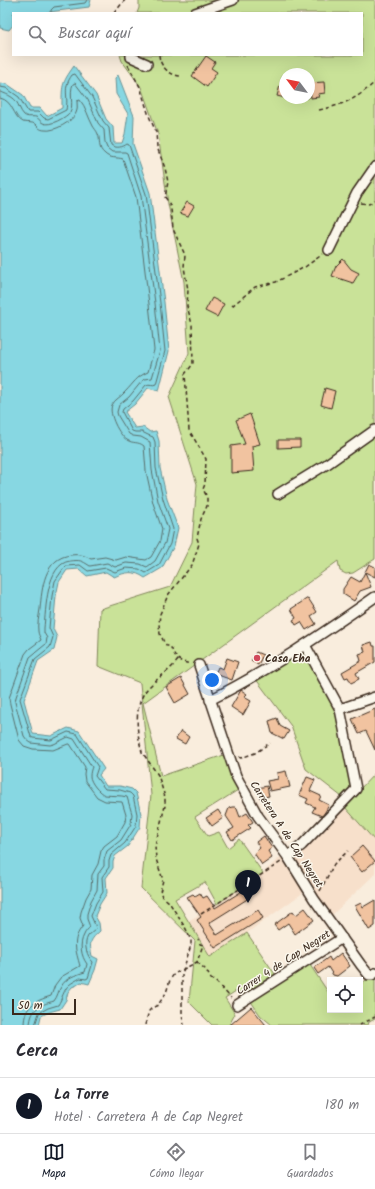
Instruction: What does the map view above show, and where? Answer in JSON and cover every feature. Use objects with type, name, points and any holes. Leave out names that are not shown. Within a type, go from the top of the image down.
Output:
[{"type":"street","points":[[198,12],[233,0]]},
{"type":"street","points":[[128,58],[131,57],[147,64]]},
{"type":"street","points":[[329,250],[357,193],[375,167]]},
{"type":"street","points":[[278,494],[327,464],[375,430]]},
{"type":"street","points":[[210,700],[228,691],[305,645],[375,597]]},
{"type":"street","points":[[288,857],[302,845],[356,789],[340,708],[305,645]]},
{"type":"street","name":"Carretera A de Cap Negret","points":[[199,665],[236,776],[258,816],[288,857],[314,899],[369,975],[375,974]]},
{"type":"street","points":[[340,708],[375,697]]},
{"type":"street","name":"Carrer 4 de Cap Negret","points":[[238,1005],[342,938]]},
{"type":"path","points":[[115,12],[125,0]]},
{"type":"path","points":[[159,56],[160,61],[166,71],[177,76],[182,76]]},
{"type":"path","points":[[128,58],[156,132],[157,147],[166,168],[168,182],[165,197],[171,209],[172,229],[185,255],[184,266],[188,290],[188,306],[192,324],[193,364],[185,374],[189,430],[206,459],[205,484],[203,489],[207,498],[207,506],[201,519],[197,538],[199,544],[192,565],[168,594],[160,614],[160,634],[167,646],[170,646],[178,660],[199,665]]},
{"type":"path","points":[[319,110],[339,105],[364,92],[375,82]]},
{"type":"path","points":[[353,202],[369,204],[375,200]]},
{"type":"path","points":[[232,306],[255,287],[276,282],[305,267],[329,250]]},
{"type":"path","points":[[178,660],[149,687],[143,695],[139,707],[138,721],[142,752],[158,775],[165,797],[165,806],[154,850],[157,863],[163,876],[160,892],[186,929],[191,941],[182,974],[182,1014],[184,1025]]},
{"type":"path","points":[[229,755],[241,758],[255,753],[270,743]]},
{"type":"path","points":[[314,899],[319,893],[334,864],[348,851]]},
{"type":"path","points":[[201,914],[288,857]]},
{"type":"path","points":[[145,1025],[149,1011],[158,1005],[166,993],[170,980],[174,974],[197,962],[203,945],[200,944],[198,939]]},
{"type":"path","points":[[197,962],[206,970],[211,979],[238,1005]]},
{"type":"path","points":[[360,1025],[375,1017]]},
{"type":"shaded area","points":[[344,806],[375,841],[375,874],[332,915],[311,887],[247,933],[210,957],[188,921],[217,904],[263,873],[288,850],[293,858]]},
{"type":"green space","points":[[139,0],[375,0],[375,559],[353,573],[346,574],[340,571],[338,561],[143,703],[161,776],[224,755],[238,790],[195,817],[208,836],[219,832],[228,848],[239,839],[263,873],[217,904],[205,882],[175,899],[210,957],[247,933],[275,974],[243,994],[236,991],[225,998],[235,1014],[229,1025],[212,1025],[189,1002],[195,941],[141,888],[151,795],[140,683],[98,666],[100,609],[170,587],[192,542],[197,484],[169,397],[189,353],[184,282],[168,204],[158,134],[141,87],[122,61],[120,56],[363,56],[363,12],[137,12]]},
{"type":"green space","points":[[302,649],[334,706],[351,784],[349,789],[342,797],[306,769],[291,726],[255,678]]},
{"type":"green space","points":[[375,773],[375,841],[344,806]]},
{"type":"green space","points":[[308,962],[327,990],[327,1013],[363,1013],[363,982],[366,980],[375,979],[375,1019],[369,1022],[368,1025],[272,1025],[260,1015],[250,1000]]},
{"type":"water","points":[[0,0],[91,0],[89,7],[49,12],[12,12],[12,26],[9,30],[0,28]]},
{"type":"water","points":[[74,66],[96,95],[106,119],[113,127],[114,143],[122,143],[128,114],[116,94],[115,78],[118,75],[134,116],[133,144],[150,193],[169,351],[159,391],[148,388],[135,404],[125,412],[135,428],[143,427],[150,432],[156,431],[159,441],[160,468],[167,499],[178,528],[174,546],[162,568],[145,578],[134,573],[122,574],[114,577],[106,572],[87,576],[79,569],[67,570],[59,582],[56,596],[53,629],[57,637],[54,650],[38,661],[24,700],[33,734],[51,736],[68,728],[79,731],[104,769],[99,775],[106,786],[120,786],[132,789],[136,793],[141,814],[140,827],[128,846],[115,856],[113,868],[106,878],[107,893],[95,916],[99,923],[100,931],[91,942],[92,956],[98,959],[89,984],[81,982],[72,987],[60,1009],[41,1016],[39,1025],[0,1025],[0,83],[7,84],[23,95],[30,108],[40,108],[47,116],[62,108],[64,81]]},
{"type":"building","points":[[206,56],[215,62],[211,68],[217,72],[207,87],[192,76]]},
{"type":"building","points":[[324,82],[325,93],[318,94],[319,97],[315,98],[315,83]]},
{"type":"building","points":[[187,202],[194,206],[188,216],[180,213]]},
{"type":"building","points":[[343,259],[351,269],[359,273],[353,283],[332,276],[336,266]]},
{"type":"building","points":[[212,298],[224,304],[217,317],[205,311]]},
{"type":"building","points":[[325,388],[335,391],[331,408],[321,405]]},
{"type":"building","points":[[250,414],[260,444],[252,446],[254,471],[231,473],[231,446],[245,444],[236,420]]},
{"type":"building","points":[[278,440],[300,440],[300,447],[278,448]]},
{"type":"building","points":[[369,564],[375,567],[375,577],[365,572]]},
{"type":"building","points":[[365,572],[371,587],[360,591],[354,601],[343,594],[343,589],[351,577],[360,582]]},
{"type":"building","points":[[308,598],[317,612],[311,616],[316,624],[306,630],[301,622],[296,625],[293,620],[296,618],[291,609]]},
{"type":"building","points":[[372,642],[373,646],[375,646],[375,662],[356,673],[359,679],[351,683],[348,677],[345,678],[342,672],[361,661],[359,654],[365,652],[363,645]]},
{"type":"building","name":"Casa Eha","points":[[256,652],[263,655],[258,665],[251,661]]},
{"type":"building","points":[[227,658],[238,662],[232,680],[215,674],[218,667],[223,669]]},
{"type":"building","points":[[181,678],[190,694],[175,703],[166,687]]},
{"type":"building","points":[[241,690],[247,694],[244,697],[251,701],[243,715],[231,707]]},
{"type":"building","points":[[375,709],[375,750],[366,731],[359,734],[352,719]]},
{"type":"building","points":[[277,718],[280,726],[289,731],[284,739],[272,733],[269,721]]},
{"type":"building","points":[[181,731],[189,737],[185,744],[176,739]]},
{"type":"building","points":[[286,771],[290,787],[270,791],[267,781],[278,779],[277,773]]},
{"type":"building","points":[[307,777],[315,780],[310,791],[321,796],[319,800],[329,805],[322,816],[312,812],[315,807],[306,803],[308,799],[299,795]]},
{"type":"building","points":[[267,786],[269,796],[260,798],[258,788]]},
{"type":"building","points":[[232,807],[237,809],[240,817],[247,813],[253,822],[248,825],[251,828],[232,840],[227,832],[234,828],[226,816],[229,808]]},
{"type":"building","points":[[218,810],[223,818],[212,826],[206,818]]},
{"type":"building","points":[[264,836],[272,848],[268,851],[272,858],[262,865],[254,853],[260,848],[256,842]]},
{"type":"building","points":[[362,846],[375,861],[362,872],[350,857]]},
{"type":"building","points":[[244,890],[249,898],[209,923],[217,935],[258,910],[263,918],[215,948],[197,920],[201,917],[187,897],[193,894],[195,896],[200,893],[203,898],[207,896],[215,908]]},
{"type":"building","points":[[375,900],[375,926],[369,930],[355,906],[361,903],[363,907]]},
{"type":"building","points":[[305,908],[314,920],[295,934],[288,923],[278,930],[274,925],[293,911],[296,915]]},
{"type":"building","points":[[341,953],[350,966],[337,976],[333,975],[328,967],[318,974],[314,968],[329,957],[331,961]]},
{"type":"building","points":[[251,1007],[266,1025],[230,1025]]},
{"type":"place","name":"Casa Eha","points":[[257,658]]},
{"type":"place","name":"La Torre","points":[[248,903]]}]
